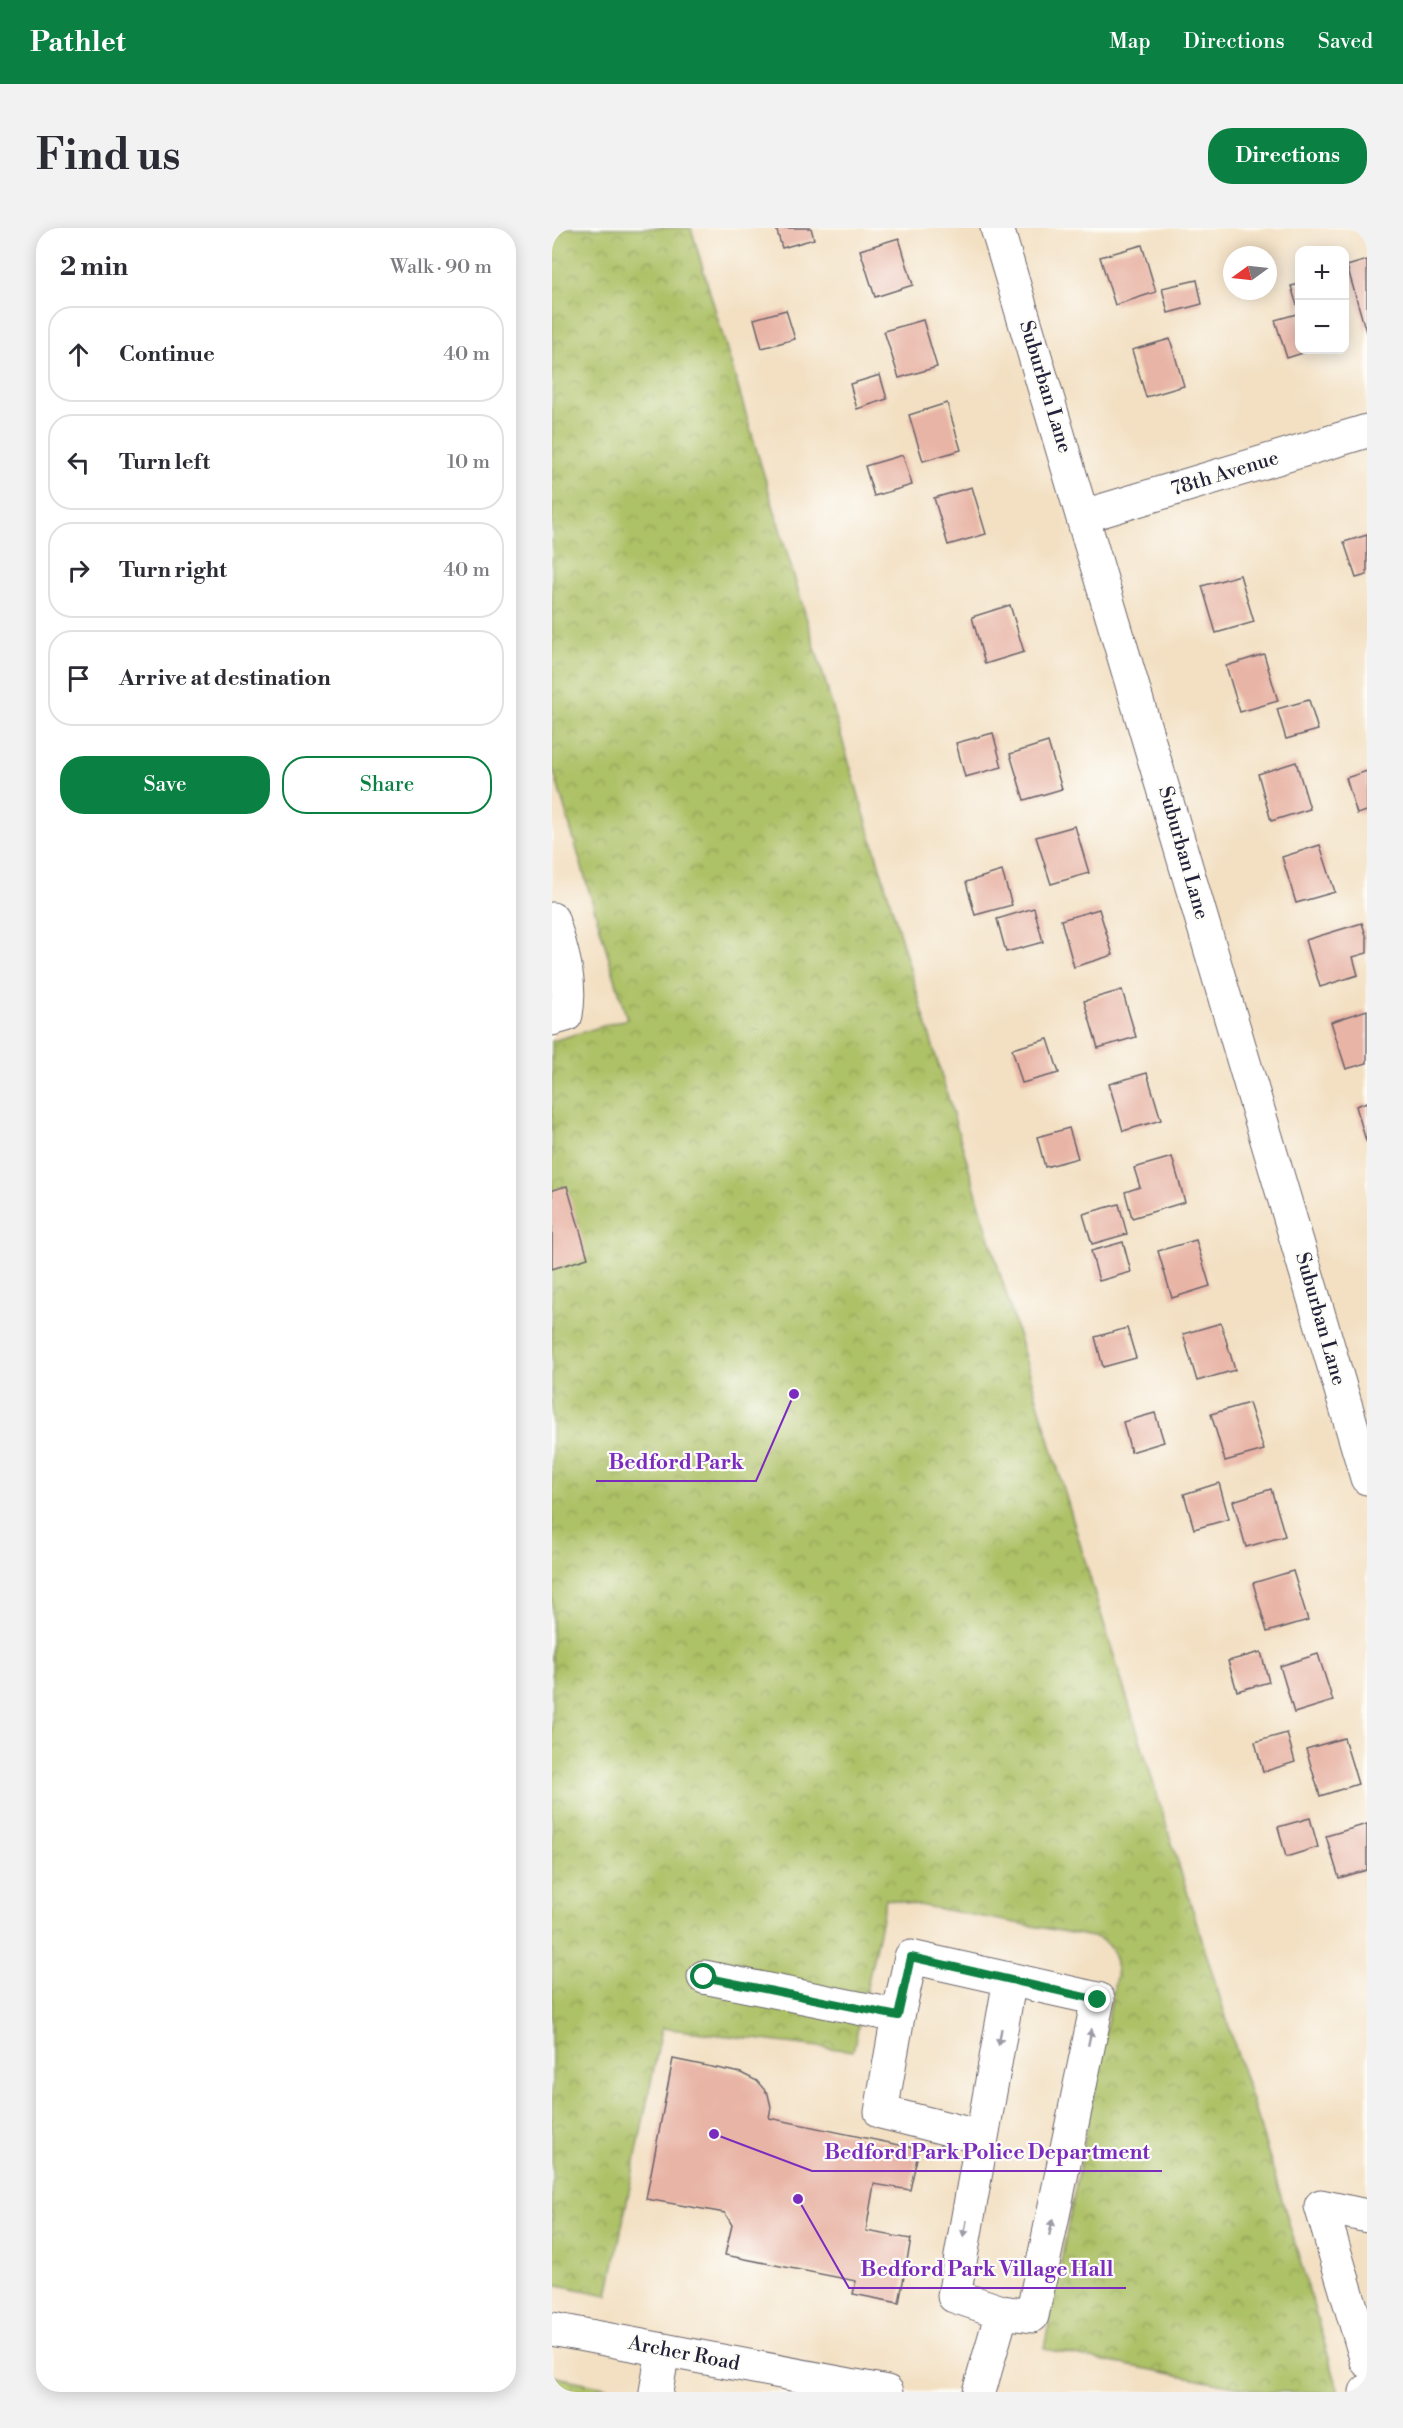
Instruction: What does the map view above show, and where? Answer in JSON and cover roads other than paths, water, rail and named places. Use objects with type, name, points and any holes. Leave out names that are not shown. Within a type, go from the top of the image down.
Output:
[{"type":"street","name":"Suburban Lane","points":[[997,228],[1367,1478]]},
{"type":"street","name":"78th Avenue","points":[[1084,516],[1367,431]]},
{"type":"street","points":[[552,919],[563,956],[570,994],[559,1017]]},
{"type":"street","points":[[981,2137],[881,2112],[911,1957],[1010,1979],[1098,2000],[1032,2316],[1002,2312],[954,2296],[1010,1979]]},
{"type":"street","points":[[704,1977],[898,2016]]},
{"type":"street","points":[[1367,2216],[1321,2206],[1367,2361]]},
{"type":"street","points":[[979,2392],[1002,2312]]},
{"type":"street","name":"Archer Road","points":[[552,2329],[876,2391]]},
{"type":"street","points":[[656,2392],[663,2350]]},
{"type":"place","name":"Bedford Park","points":[[794,1394]]},
{"type":"place","name":"Bedford Park Police Department","points":[[714,2134]]},
{"type":"place","name":"Bedford Park Village Hall","points":[[798,2199]]}]
